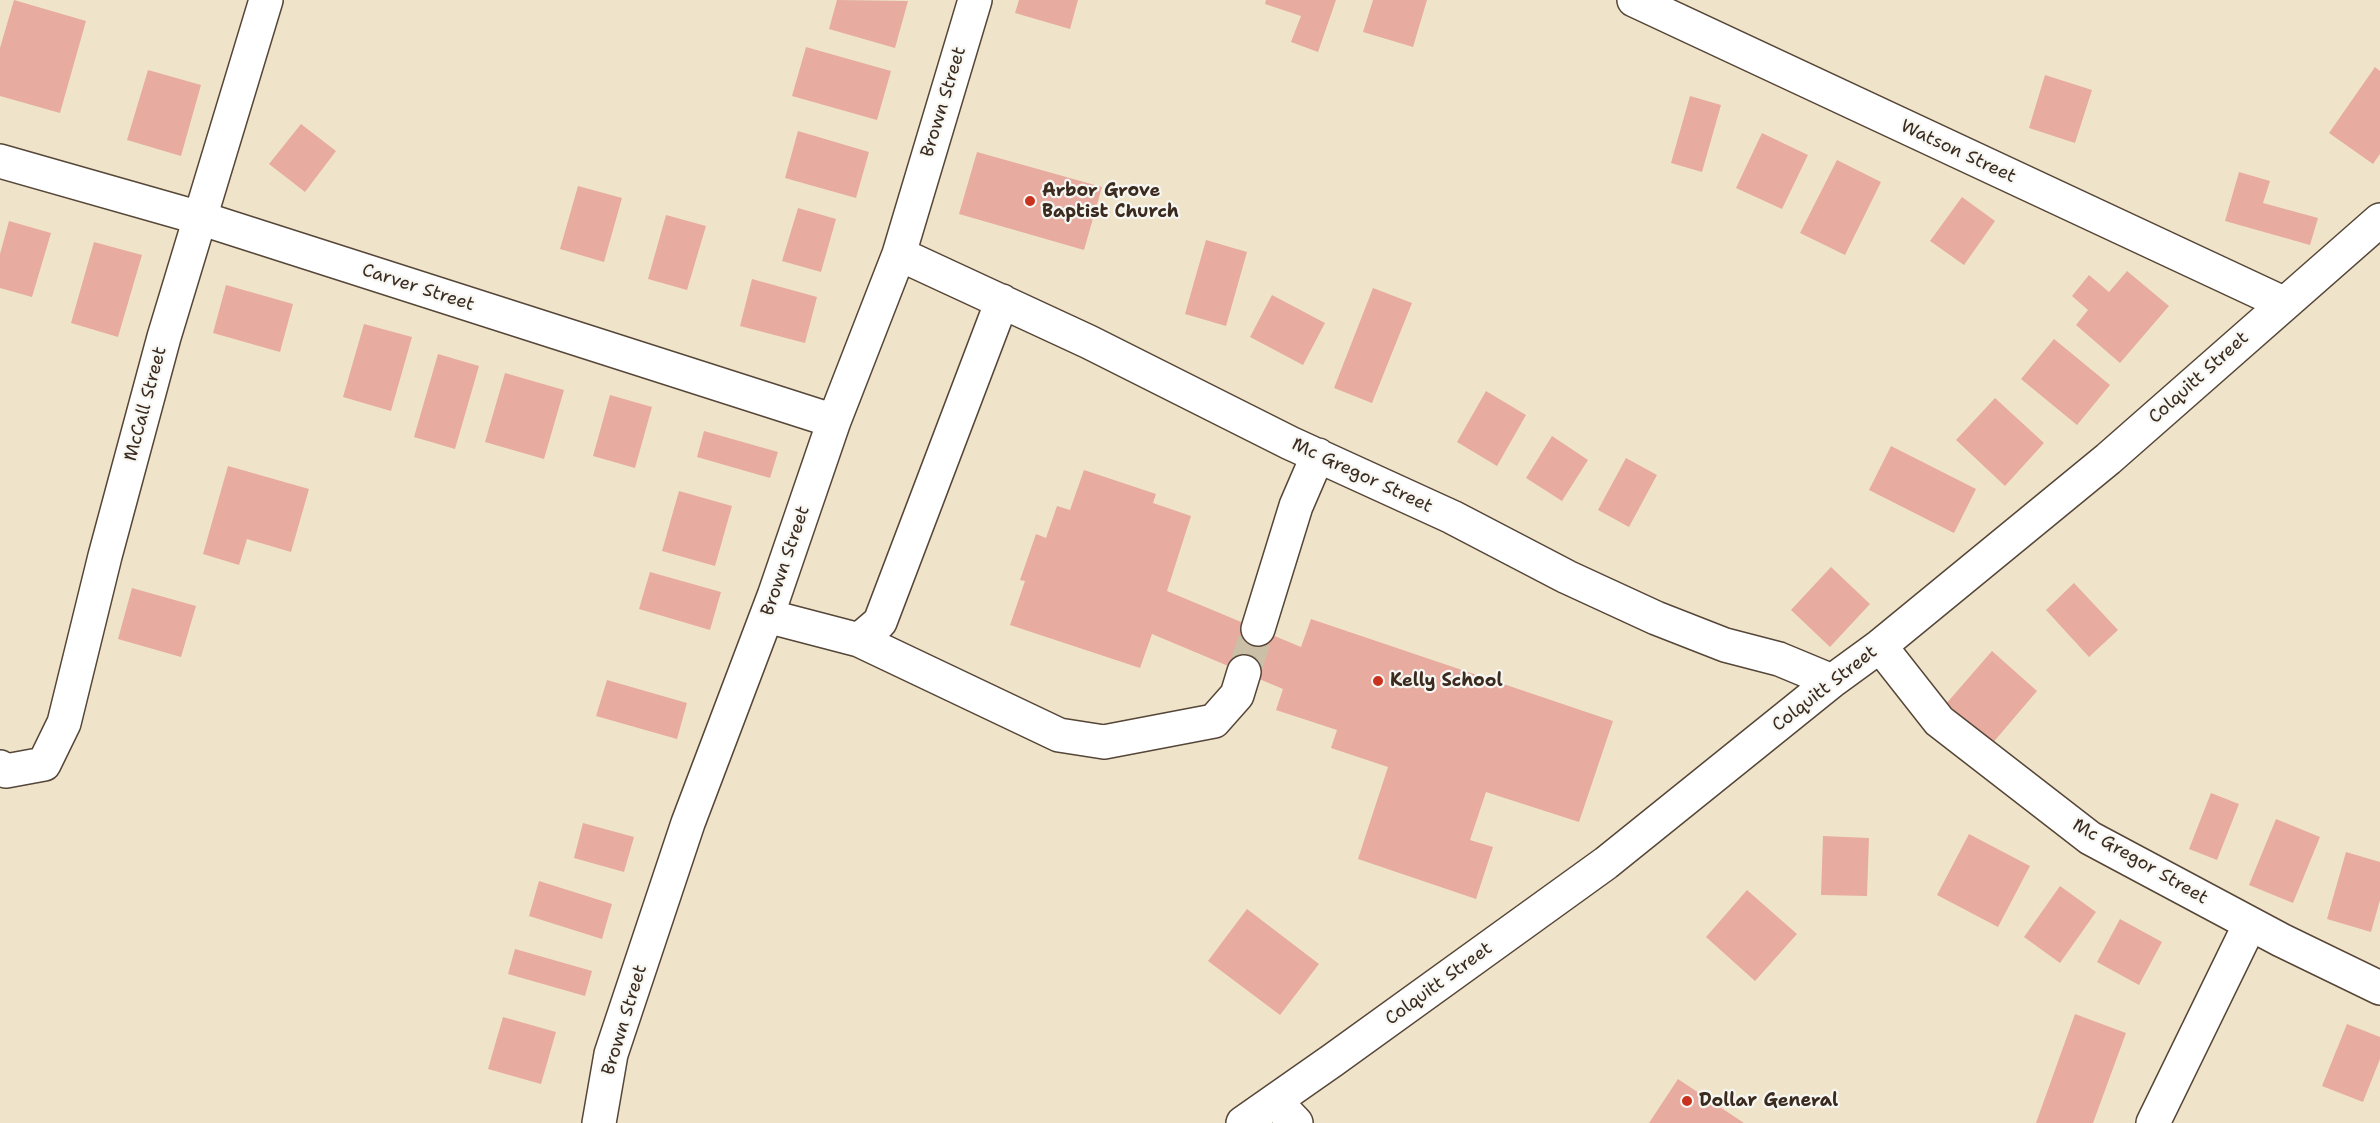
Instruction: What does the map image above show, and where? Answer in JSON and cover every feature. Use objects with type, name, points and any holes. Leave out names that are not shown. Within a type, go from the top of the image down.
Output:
[{"type":"street","name":"McCall Street","points":[[0,767],[6,771],[44,764],[64,723],[114,521],[164,337],[266,0]]},
{"type":"street","name":"Brown Street","points":[[599,1123],[611,1054],[688,823],[767,616],[834,421],[898,254],[975,0]]},
{"type":"street","name":"Watson Street","points":[[1634,0],[2283,303]]},
{"type":"street","name":"Carver Street","points":[[0,160],[200,218],[834,421]]},
{"type":"street","name":"Colquitt Street","points":[[1243,1123],[1285,1112],[1606,862],[1832,681],[1880,646],[2108,459],[2380,220]]},
{"type":"street","name":"Mc Gregor Street","points":[[898,254],[1002,301],[1318,455],[1452,517],[1567,577],[1656,618],[1725,645],[1779,659],[1832,681]]},
{"type":"street","points":[[859,640],[880,622],[1002,301]]},
{"type":"street","points":[[1257,629],[1296,506],[1318,455]]},
{"type":"street","points":[[767,616],[859,640],[1059,735],[1104,742],[1214,721],[1237,695],[1244,672]]},
{"type":"street","name":"Mc Gregor Street","points":[[1880,646],[1939,721],[2090,838],[2250,924],[2380,988]]},
{"type":"street","points":[[2153,1123],[2250,924]]},
{"type":"building","points":[[14,0],[86,21],[60,113],[0,96],[0,48]]},
{"type":"building","points":[[837,0],[908,1],[895,48],[829,29]]},
{"type":"building","points":[[1019,0],[1078,0],[1070,29],[1015,13]]},
{"type":"building","points":[[1266,0],[1336,0],[1318,52],[1291,42],[1301,16],[1265,4]]},
{"type":"building","points":[[1373,0],[1427,0],[1413,47],[1363,32]]},
{"type":"building","points":[[806,47],[891,71],[877,120],[792,96]]},
{"type":"building","points":[[2375,67],[2380,71],[2380,154],[2373,164],[2329,133]]},
{"type":"building","points":[[148,70],[201,85],[181,156],[127,140]]},
{"type":"building","points":[[2045,75],[2092,90],[2075,143],[2029,128]]},
{"type":"building","points":[[1690,96],[1721,105],[1702,172],[1671,163]]},
{"type":"building","points":[[301,124],[336,151],[305,192],[269,164]]},
{"type":"building","points":[[798,131],[869,152],[856,198],[785,178]]},
{"type":"building","points":[[1762,133],[1808,155],[1782,209],[1736,188]]},
{"type":"building","name":"Arbor Grove Baptist Church","points":[[977,152],[1102,187],[1084,250],[959,214]]},
{"type":"building","points":[[1837,160],[1881,182],[1845,255],[1800,233]]},
{"type":"building","points":[[2239,172],[2270,181],[2263,203],[2318,218],[2310,245],[2225,221]]},
{"type":"building","points":[[578,186],[622,198],[604,262],[560,249]]},
{"type":"building","points":[[1962,197],[1995,221],[1964,265],[1930,241]]},
{"type":"building","points":[[798,208],[836,219],[821,272],[782,261]]},
{"type":"building","points":[[666,215],[706,226],[687,290],[648,279]]},
{"type":"building","points":[[9,221],[51,233],[32,297],[0,288],[0,254]]},
{"type":"building","points":[[1206,240],[1247,252],[1226,326],[1185,314]]},
{"type":"building","points":[[94,242],[142,255],[118,337],[71,323]]},
{"type":"building","points":[[2127,271],[2169,306],[2120,363],[2076,325],[2088,310],[2072,296],[2089,275],[2109,292]]},
{"type":"building","points":[[752,279],[817,297],[805,343],[740,326]]},
{"type":"building","points":[[226,285],[293,304],[280,352],[213,333]]},
{"type":"building","points":[[1373,288],[1412,303],[1372,403],[1334,388]]},
{"type":"building","points":[[1272,295],[1325,323],[1303,365],[1250,337]]},
{"type":"building","points":[[364,324],[412,337],[391,411],[343,397]]},
{"type":"building","points":[[2054,339],[2110,385],[2077,425],[2021,379]]},
{"type":"building","points":[[438,354],[479,366],[455,449],[414,437]]},
{"type":"building","points":[[505,373],[564,390],[544,459],[485,442]]},
{"type":"building","points":[[1486,391],[1526,415],[1497,466],[1457,442]]},
{"type":"building","points":[[610,395],[652,407],[635,468],[593,456]]},
{"type":"building","points":[[1995,398],[2044,443],[2005,486],[1956,440]]},
{"type":"building","points":[[704,431],[778,452],[770,478],[697,457]]},
{"type":"building","points":[[1552,436],[1588,460],[1562,501],[1526,478]]},
{"type":"building","points":[[1891,446],[1976,489],[1954,533],[1869,490]]},
{"type":"building","points":[[1626,458],[1657,475],[1629,527],[1598,510]]},
{"type":"building","points":[[228,466],[309,489],[291,552],[247,539],[239,565],[203,554]]},
{"type":"building","name":"Kelly School","points":[[1084,470],[1156,494],[1153,503],[1191,516],[1167,591],[1301,647],[1311,619],[1613,721],[1579,822],[1486,792],[1470,840],[1493,847],[1476,899],[1358,859],[1388,767],[1331,748],[1337,730],[1276,710],[1283,689],[1152,634],[1140,668],[1010,625],[1025,581],[1020,580],[1036,534],[1046,538],[1057,506],[1070,510]]},
{"type":"building","points":[[679,491],[732,506],[715,566],[662,551]]},
{"type":"building","points":[[1831,567],[1870,604],[1830,647],[1791,610]]},
{"type":"building","points":[[650,572],[721,592],[710,630],[639,609]]},
{"type":"building","points":[[2074,583],[2118,630],[2089,657],[2046,610]]},
{"type":"building","points":[[132,588],[196,606],[181,657],[118,639]]},
{"type":"building","points":[[1992,651],[2037,691],[1991,745],[1945,705]]},
{"type":"building","points":[[607,680],[687,703],[677,739],[596,716]]},
{"type":"building","points":[[2211,793],[2239,804],[2217,860],[2189,849]]},
{"type":"building","points":[[2276,819],[2320,837],[2293,903],[2249,885]]},
{"type":"building","points":[[583,823],[634,837],[624,872],[574,858]]},
{"type":"building","points":[[1969,834],[2030,866],[1998,927],[1937,895]]},
{"type":"building","points":[[1823,836],[1869,838],[1867,896],[1821,895]]},
{"type":"building","points":[[2346,852],[2380,862],[2380,900],[2371,932],[2327,919]]},
{"type":"building","points":[[539,881],[612,904],[602,939],[529,916]]},
{"type":"building","points":[[2060,886],[2096,912],[2060,963],[2024,937]]},
{"type":"building","points":[[1747,890],[1797,934],[1755,981],[1706,937]]},
{"type":"building","points":[[1247,909],[1319,964],[1280,1015],[1208,961]]},
{"type":"building","points":[[2120,919],[2162,942],[2139,985],[2097,962]]},
{"type":"building","points":[[515,949],[592,971],[585,996],[508,974]]},
{"type":"building","points":[[2075,1014],[2126,1033],[2093,1123],[2036,1123]]},
{"type":"building","points":[[503,1017],[556,1032],[541,1084],[488,1069]]},
{"type":"building","points":[[2347,1024],[2380,1037],[2380,1059],[2363,1102],[2322,1086]]},
{"type":"building","name":"Dollar General","points":[[1678,1079],[1744,1123],[1649,1123]]},
{"type":"tunnel","points":[[1244,672],[1258,629]]},
{"type":"place","name":"Arbor Grove Baptist Church","points":[[1030,201]]},
{"type":"place","name":"Kelly School","points":[[1378,681]]},
{"type":"place","name":"Dollar General","points":[[1687,1101]]}]
